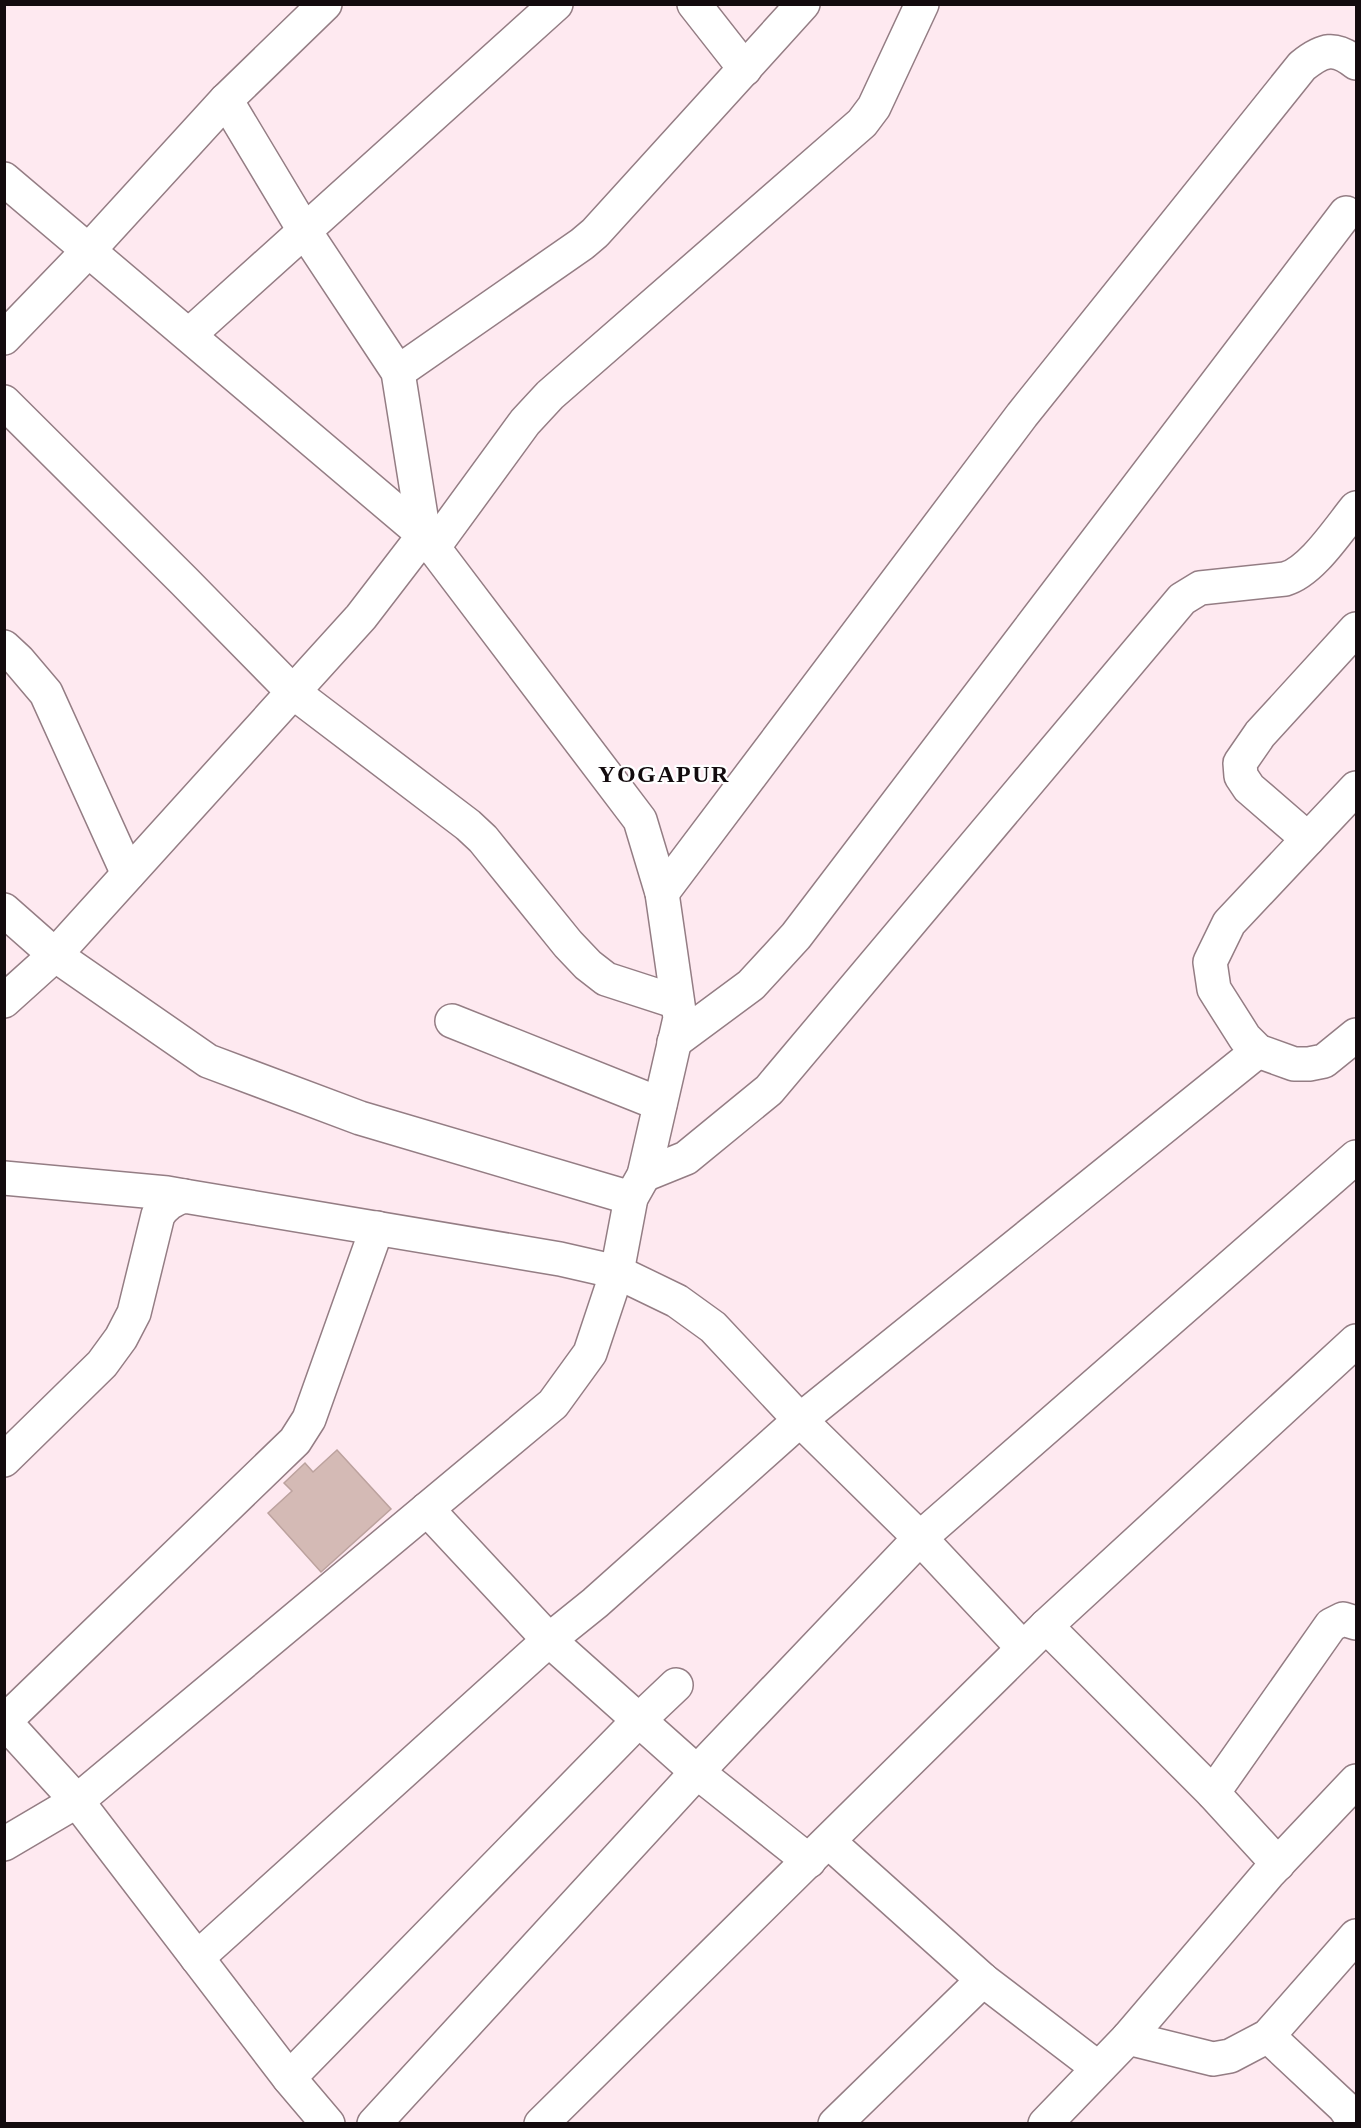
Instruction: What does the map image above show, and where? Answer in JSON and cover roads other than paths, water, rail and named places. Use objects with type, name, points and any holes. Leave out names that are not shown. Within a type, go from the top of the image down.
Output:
[{"type":"street","points":[[4,338],[226,100],[325,4]]},
{"type":"street","points":[[189,335],[556,4]]},
{"type":"street","points":[[694,4],[744,69]]},
{"type":"street","points":[[398,372],[595,233],[803,4]]},
{"type":"street","points":[[4,1001],[55,955],[361,617],[428,541],[549,395],[862,123],[874,107],[922,4]]},
{"type":"street","points":[[662,893],[1022,415],[1302,66],[1320,54],[1333,51],[1344,53],[1356,63]]},
{"type":"street","points":[[226,100],[304,230],[398,372],[428,541]]},
{"type":"street","points":[[4,179],[428,541],[640,820],[662,893],[680,1018],[617,1272],[590,1353],[553,1404],[77,1802],[4,1845]]},
{"type":"street","points":[[674,1042],[751,985],[796,936],[1346,213]]},
{"type":"street","points":[[4,402],[293,692],[468,825],[483,839],[568,944],[588,965],[606,979],[677,1002]]},
{"type":"street","points":[[4,910],[55,955],[208,1061],[360,1118],[638,1186],[686,1158],[769,1090],[1182,599],[1200,588],[1296,576],[1306,568],[1356,508]]},
{"type":"street","points":[[1308,839],[1249,788],[1241,776],[1240,763],[1260,734],[1356,629]]},
{"type":"street","points":[[4,647],[26,668],[46,693],[128,874]]},
{"type":"street","points":[[1353,1045],[1324,1061],[1309,1064],[1294,1064],[1258,1051],[1245,1038],[1214,989],[1210,962],[1229,923],[1356,788]]},
{"type":"street","points":[[452,1021],[660,1104]]},
{"type":"street","points":[[197,1958],[549,1640],[595,1603],[800,1420],[1258,1051]]},
{"type":"street","points":[[374,2124],[697,1772],[920,1538],[1356,1157]]},
{"type":"street","points":[[4,1178],[167,1192],[560,1259],[617,1272],[677,1301],[713,1327],[800,1420],[920,1538],[1023,1648]]},
{"type":"street","points":[[4,1460],[102,1364],[121,1338],[134,1313],[158,1215],[164,1206],[184,1196]]},
{"type":"street","points":[[328,2124],[289,2078],[77,1802],[5,1721],[295,1441],[309,1419],[377,1228]]},
{"type":"street","points":[[541,2124],[1023,1648],[1356,1341]]},
{"type":"street","points":[[427,1509],[549,1640],[697,1772],[819,1851],[1098,2068]]},
{"type":"street","points":[[1213,1793],[1330,1625],[1343,1619],[1356,1623]]},
{"type":"street","points":[[1046,1626],[1213,1793],[1278,1864]]},
{"type":"street","points":[[289,2078],[638,1721],[676,1685]]},
{"type":"street","points":[[1045,2124],[1128,2038],[1278,1864],[1356,1780]]},
{"type":"street","points":[[1128,2038],[1213,2059],[1230,2056],[1268,2036],[1356,1936]]},
{"type":"street","points":[[835,2124],[982,1980]]},
{"type":"street","points":[[1268,2036],[1352,2108]]},
{"type":"district","name":"YOGAPUR","points":[[664,774]]}]
